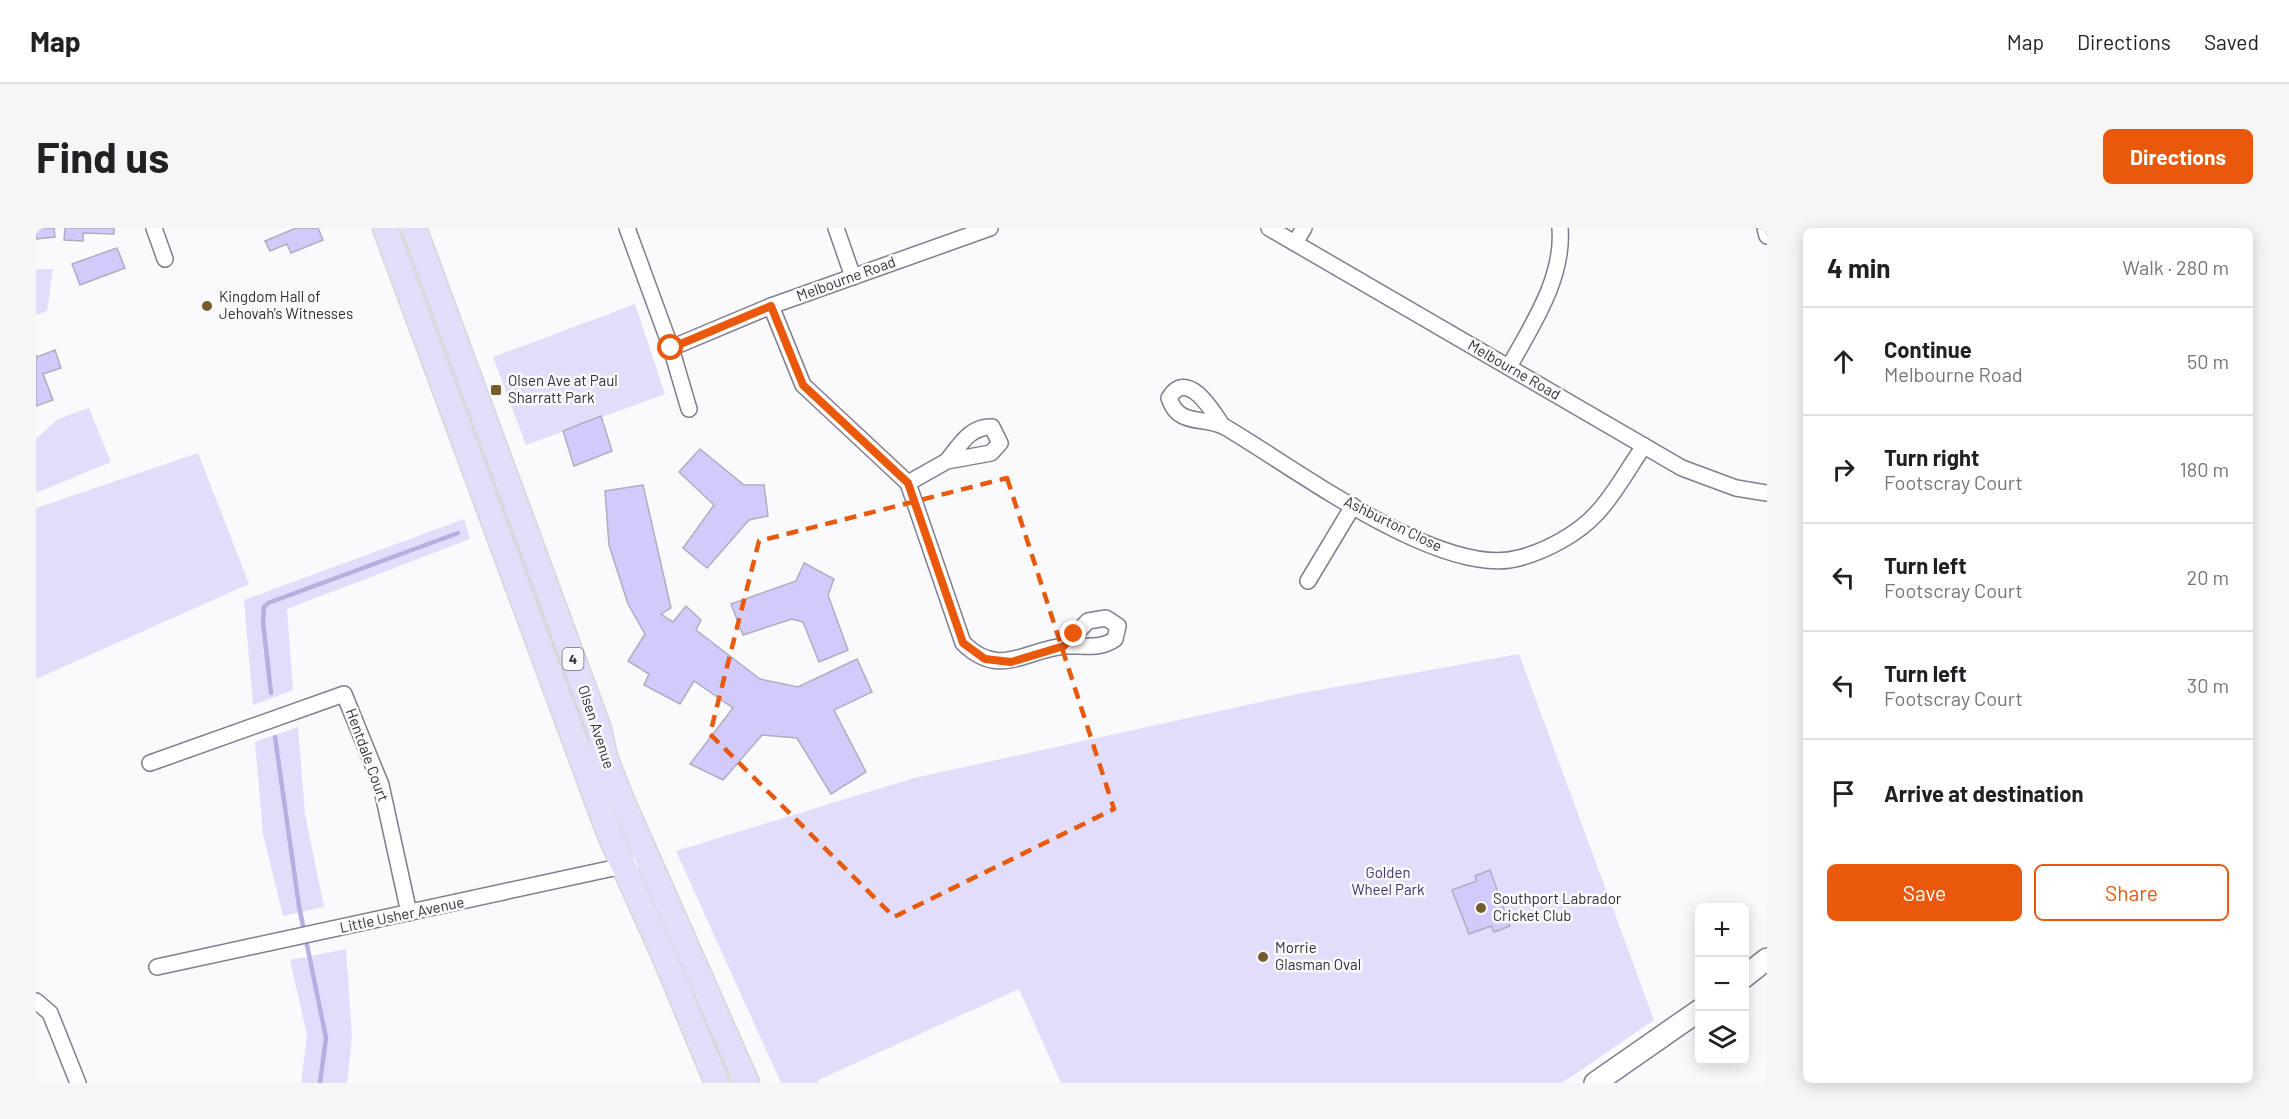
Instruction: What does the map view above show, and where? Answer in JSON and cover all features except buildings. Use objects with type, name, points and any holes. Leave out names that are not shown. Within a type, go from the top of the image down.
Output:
[{"type":"main road","name":"Olsen Avenue","points":[[385,228],[635,863],[747,1083]]},
{"type":"main road","name":"Olsen Avenue","points":[[414,228],[599,729],[635,863],[641,901],[717,1083]]},
{"type":"street","points":[[154,228],[165,259]]},
{"type":"street","points":[[627,228],[671,348],[689,409]]},
{"type":"street","points":[[836,228],[853,277]]},
{"type":"street","name":"Melbourne Road","points":[[671,348],[771,306],[990,228]]},
{"type":"street","name":"Melbourne Road","points":[[1269,228],[1683,468],[1736,488],[1767,493]]},
{"type":"street","points":[[1295,243],[1304,228]]},
{"type":"street","points":[[1509,368],[1548,295],[1561,242],[1560,228]]},
{"type":"street","points":[[1766,228],[1767,236]]},
{"type":"street","points":[[771,306],[803,385],[908,483],[963,643],[985,659],[1011,662],[1064,646]]},
{"type":"street","name":"Ashburton Close","points":[[1222,426],[1353,506],[1429,545],[1475,560],[1518,559],[1564,539],[1597,513],[1644,446]]},
{"type":"street","points":[[908,483],[947,461]]},
{"type":"street","points":[[1308,581],[1353,506]]},
{"type":"street","name":"Hentdale Court","points":[[150,763],[344,694],[381,785],[409,913]]},
{"type":"street","name":"Little Usher Avenue","points":[[157,967],[635,863]]},
{"type":"street","points":[[1749,973],[1767,959]]},
{"type":"street","points":[[36,1001],[50,1012],[78,1083]]},
{"type":"street","points":[[1595,1083],[1699,1011]]},
{"type":"highlighted area","points":[[1007,478],[1114,809],[894,917],[710,734],[759,541]]},
{"type":"green space","points":[[36,269],[53,269],[47,311],[36,315]]},
{"type":"green space","points":[[635,304],[665,394],[526,445],[493,357]]},
{"type":"green space","points":[[89,408],[111,462],[36,493],[36,439],[58,419]]},
{"type":"green space","points":[[198,453],[249,584],[36,679],[36,508]]},
{"type":"green space","points":[[464,519],[470,539],[287,609],[293,690],[253,705],[244,600]]},
{"type":"green space","name":"Golden Wheel Park","points":[[1519,654],[1654,1020],[1562,1083],[1061,1083],[1019,989],[818,1080],[819,1083],[781,1083],[676,851],[914,778],[1302,693]]},
{"type":"green space","points":[[298,727],[305,814],[324,907],[283,916],[263,834],[255,742]]},
{"type":"green space","points":[[346,949],[352,1037],[347,1083],[301,1083],[307,1035],[290,960]]},
{"type":"waterway","points":[[271,693],[263,622],[264,607],[268,603],[458,533]]},
{"type":"waterway","points":[[275,737],[299,906],[326,1038],[320,1083]]},
{"type":"place","name":"Kingdom Hall of Jehovah's Witnesses","points":[[207,306]]},
{"type":"place","name":"Olsen Ave at Paul Sharratt Park","points":[[496,390]]},
{"type":"place","name":"Southport Labrador Cricket Club","points":[[1481,908]]},
{"type":"place","name":"Morrie Glasman Oval","points":[[1263,957]]},
{"type":"route","points":[[671,348],[771,306],[803,385],[908,483],[963,643],[985,659],[1011,662],[1064,646],[1074,634]]}]
